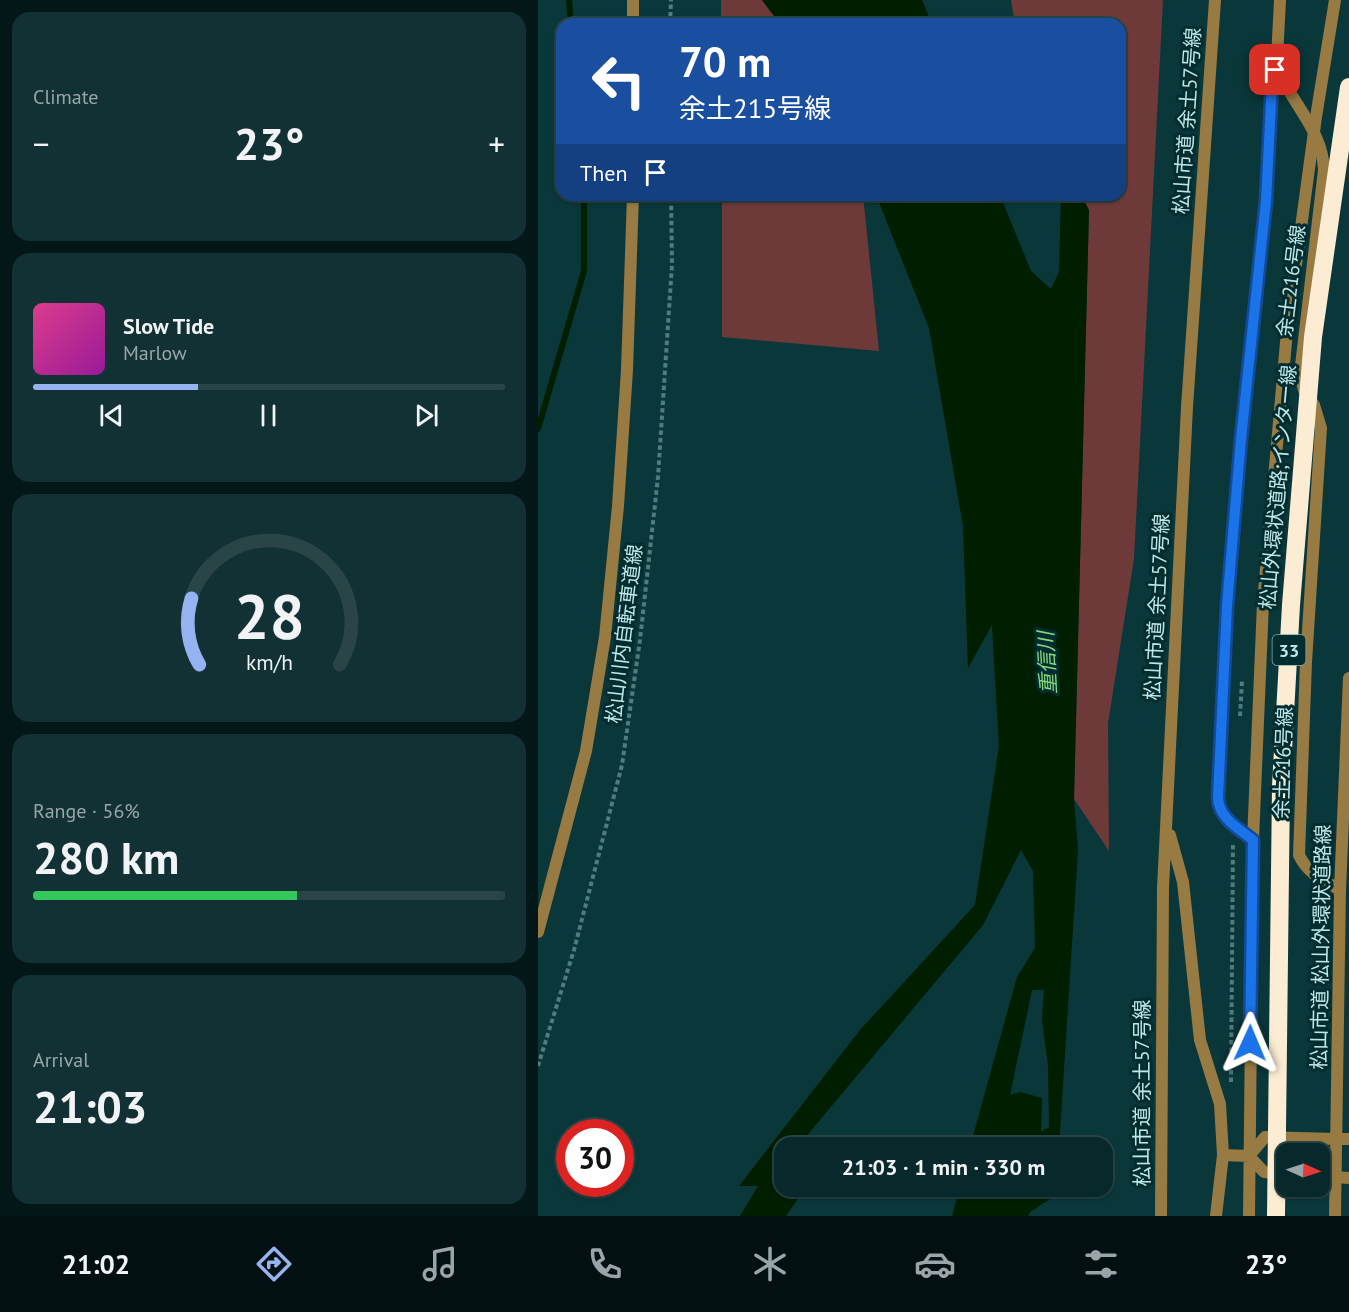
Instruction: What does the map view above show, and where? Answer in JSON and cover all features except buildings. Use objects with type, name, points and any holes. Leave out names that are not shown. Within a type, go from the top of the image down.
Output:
[{"type":"highway","name":"松山外環状道路;インター線","points":[[1276,1216],[1281,786],[1290,616],[1313,337],[1348,87]]},
{"type":"street","points":[[633,0],[633,18]]},
{"type":"street","name":"松山市道 余土57号線","points":[[1161,1216],[1163,888],[1186,419],[1215,0]]},
{"type":"street","points":[[1253,840],[1224,817],[1219,808],[1218,798],[1227,606],[1266,201],[1272,83],[1277,58],[1280,0]]},
{"type":"street","points":[[1249,1216],[1253,840],[1263,603],[1287,331],[1316,117],[1335,0]]},
{"type":"street","name":"余土216号線","points":[[1277,58],[1286,87],[1318,140],[1323,153],[1324,170],[1300,374],[1304,390],[1314,405],[1321,428],[1306,662],[1299,855],[1304,866],[1312,873],[1340,890]]},
{"type":"street","points":[[538,932],[586,751],[605,637],[618,506],[627,370],[633,201]]},
{"type":"street","name":"松山市道 松山外環状道路線","points":[[1335,1216],[1335,1177],[1342,1139],[1340,890],[1348,678]]},
{"type":"street","points":[[1167,825],[1183,882],[1200,1040],[1220,1104],[1223,1155],[1216,1216]]},
{"type":"street","points":[[1249,1156],[1265,1137],[1342,1139]]},
{"type":"street","points":[[1223,1155],[1249,1156],[1264,1172],[1276,1173]]},
{"type":"street","points":[[1330,1177],[1348,1178]]},
{"type":"path","points":[[670,18],[672,0]]},
{"type":"path","name":"松山川内自転車道線","points":[[538,1066],[574,950],[622,765],[640,640],[658,477],[672,264],[671,201]]},
{"type":"shaded area","points":[[721,0],[762,0],[776,18],[721,18]]},
{"type":"shaded area","points":[[1011,0],[1163,0],[1134,559],[1108,723],[1109,851],[1074,799],[1089,210],[1084,201],[1126,201],[1126,18],[1014,18]]},
{"type":"shaded area","points":[[722,201],[864,201],[879,351],[722,337]]},
{"type":"water","points":[[762,0],[922,0],[930,18],[776,18]]},
{"type":"water","name":"重信川","points":[[878,201],[1002,201],[1031,271],[1051,289],[1059,272],[1061,201],[1084,201],[1089,210],[1074,799],[1078,850],[1060,1137],[973,1137],[1017,977],[1035,948],[1033,871],[1021,850],[983,925],[806,1137],[777,1137],[860,1030],[975,905],[999,746],[992,625],[968,668],[963,526],[929,328]],"holes":[[[1032,990],[1044,990],[1042,1020],[1048,1065],[1049,1127],[1041,1132],[1042,1098],[1020,1092],[1010,1095]]]},
{"type":"water","points":[[774,1141],[774,1197],[799,1197],[786,1216],[740,1216],[758,1186],[739,1186]]},
{"type":"water","points":[[957,1197],[1053,1197],[1030,1212],[1028,1216],[952,1216]]},
{"type":"waterway","points":[[569,0],[570,18]]},
{"type":"waterway","points":[[538,429],[584,271],[584,201]]},
{"type":"route","points":[[1250,1043],[1253,840],[1224,817],[1219,808],[1218,798],[1227,606],[1252,320],[1266,201],[1272,83],[1275,70]]}]
